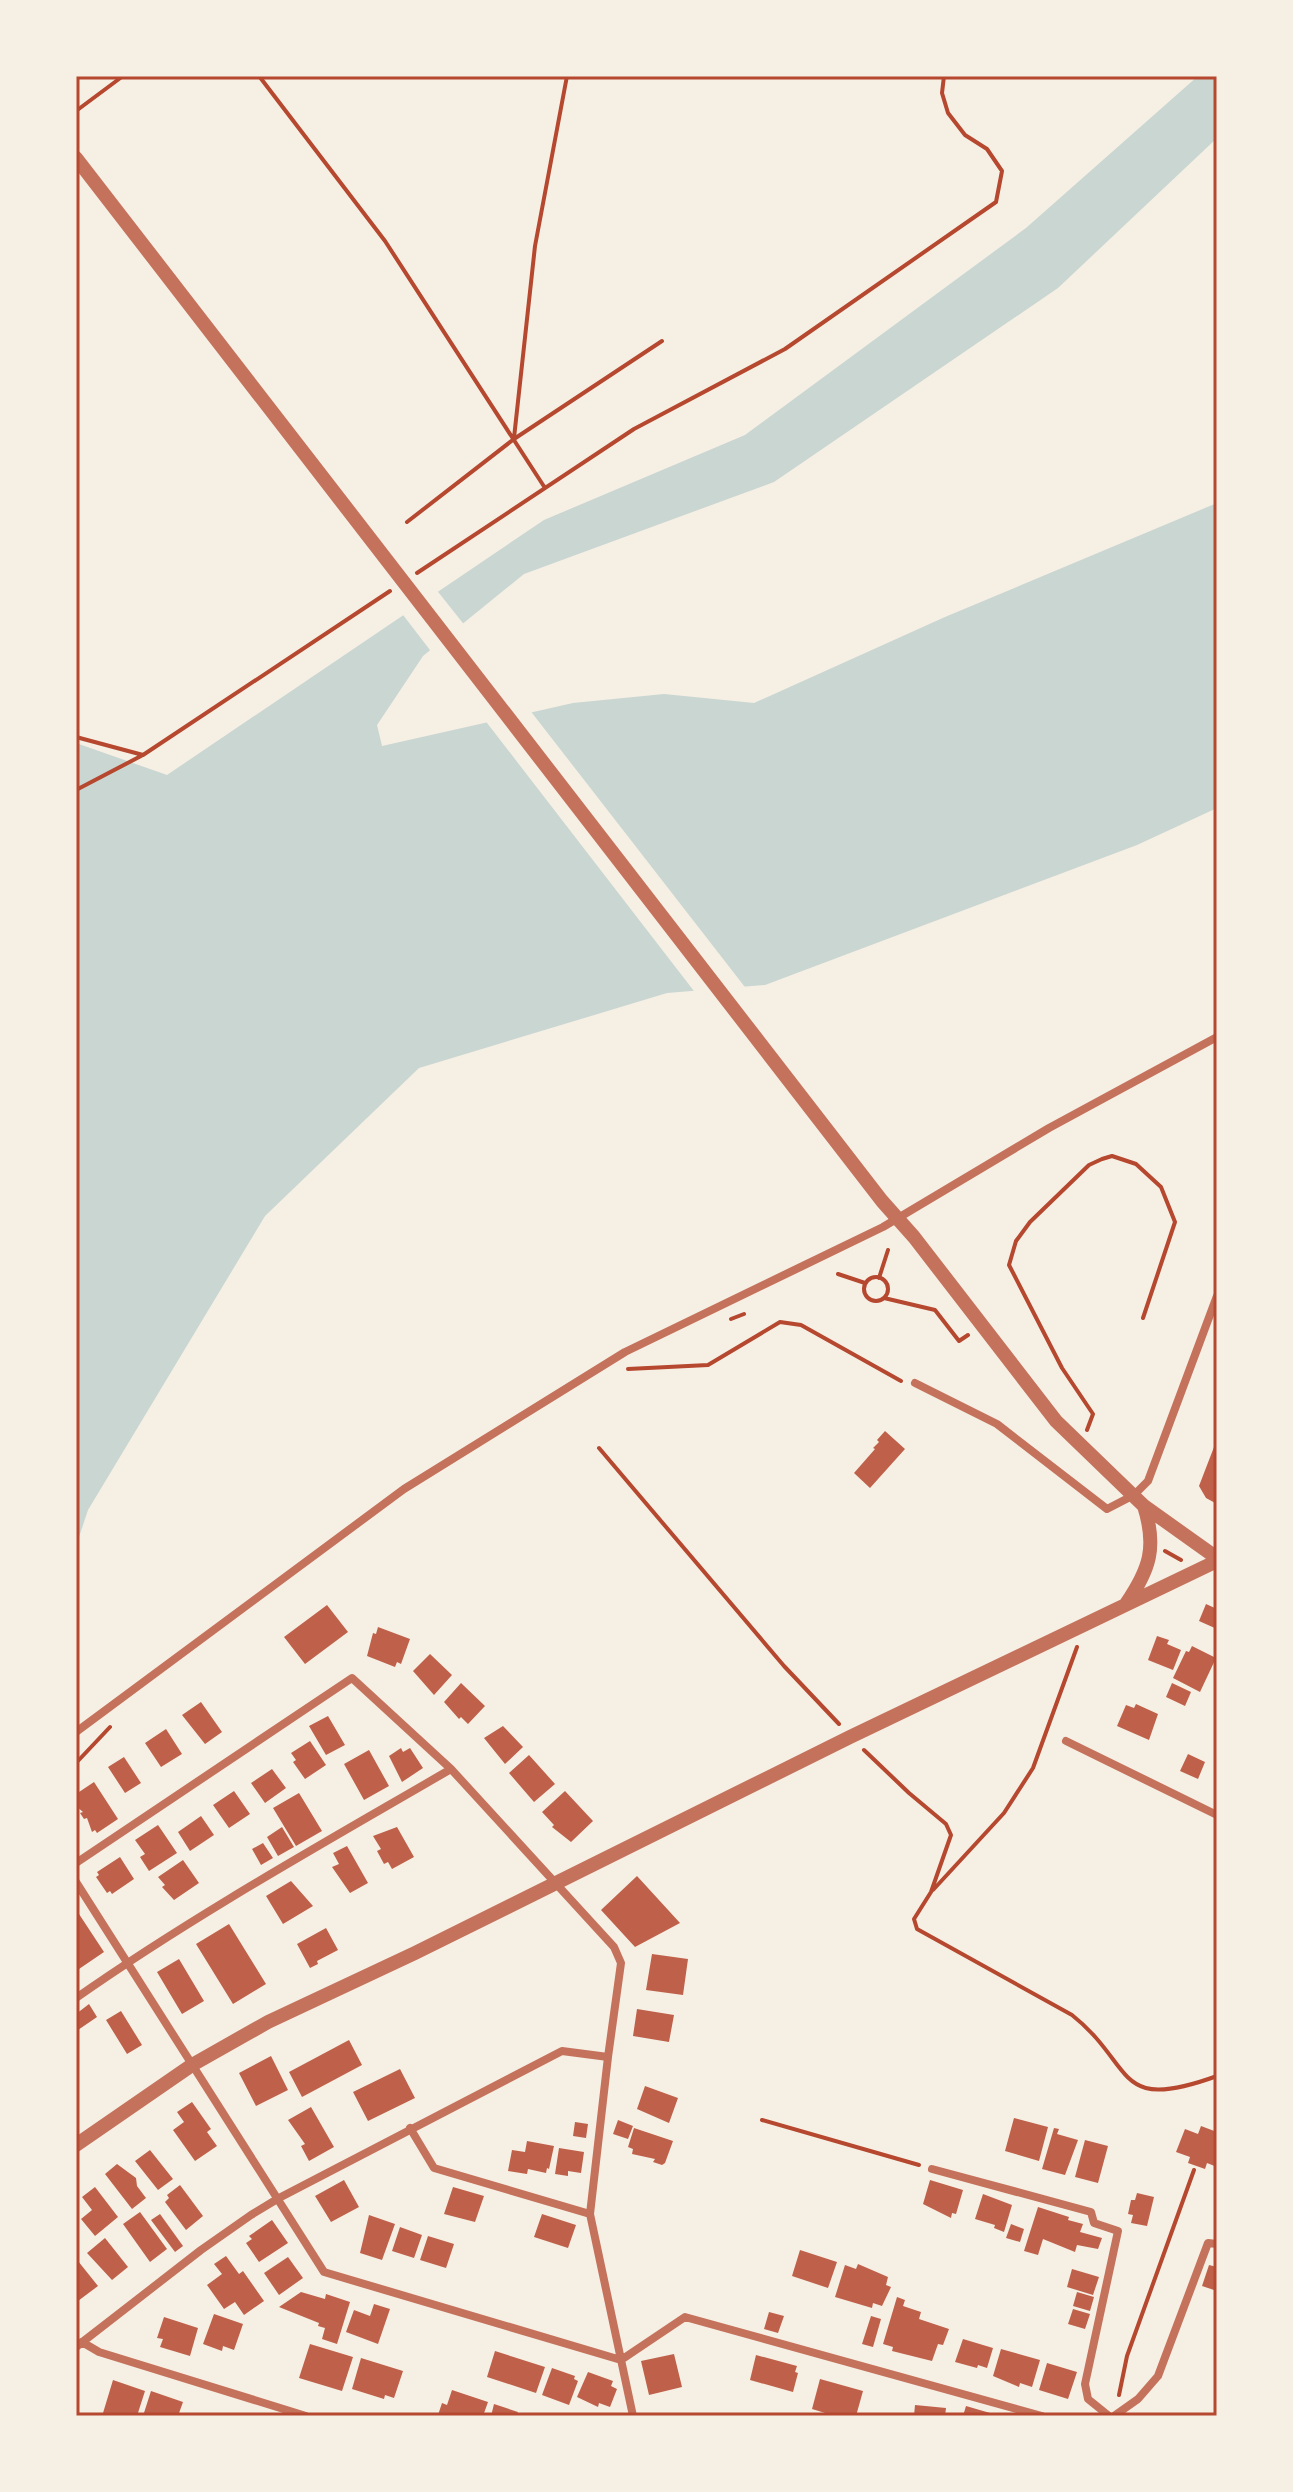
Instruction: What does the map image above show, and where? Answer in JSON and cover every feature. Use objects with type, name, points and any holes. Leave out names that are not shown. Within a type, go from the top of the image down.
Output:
[{"type":"street","points":[[76,158],[882,1201],[914,1237],[1056,1421],[1139,1500],[1217,1559],[1079,1629],[850,1737],[268,2022],[192,2065],[76,2145]]},
{"type":"street","points":[[76,1732],[404,1489],[607,1363],[687,1320],[897,1219],[1049,1128],[1217,1037]]},
{"type":"street","points":[[1126,1604],[1144,1578],[1150,1554],[1150,1527],[1139,1500],[1158,1458],[1217,1296]]},
{"type":"street","points":[[915,1383],[997,1424],[1107,1509],[1139,1500]]},
{"type":"street","points":[[76,1863],[352,1678],[451,1769],[614,1947],[621,1963],[590,2214],[633,2416]]},
{"type":"street","points":[[1066,1741],[1217,1815]]},
{"type":"street","points":[[76,1998],[127,1962],[248,1887],[451,1769]]},
{"type":"street","points":[[76,1882],[324,2272],[621,2360]]},
{"type":"street","points":[[79,2344],[201,2250],[279,2198],[562,2051],[608,2057]]},
{"type":"street","points":[[410,2128],[434,2168],[590,2214]]},
{"type":"street","points":[[932,2169],[1091,2212],[1094,2223],[1118,2231],[1085,2384],[1088,2399],[1114,2414],[1138,2399],[1158,2376],[1208,2243],[1217,2244]]},
{"type":"street","points":[[621,2360],[685,2317],[1042,2416]]},
{"type":"street","points":[[79,2344],[306,2416]]},
{"type":"path","points":[[76,111],[123,76]]},
{"type":"path","points":[[259,76],[385,241],[545,488]]},
{"type":"path","points":[[514,439],[535,246],[567,76]]},
{"type":"path","points":[[413,576],[634,429],[785,349],[996,202],[1002,171],[987,149],[965,135],[948,113],[942,93],[944,76]]},
{"type":"path","points":[[407,522],[514,439],[662,341]]},
{"type":"path","points":[[76,790],[143,755],[400,585]]},
{"type":"path","points":[[76,737],[143,755]]},
{"type":"path","points":[[1079,1442],[1093,1414],[1062,1368],[1009,1265],[1016,1241],[1030,1222],[1089,1165],[1112,1156],[1136,1164],[1161,1187],[1175,1222],[1143,1318]]},
{"type":"path","points":[[879,1278],[888,1250]]},
{"type":"path","points":[[838,1274],[865,1283]]},
{"type":"path","points":[[884,1298],[887,1287],[879,1278],[871,1278],[865,1283],[864,1290],[869,1299],[876,1301],[884,1298],[935,1310],[959,1341],[971,1333]]},
{"type":"path","points":[[607,1363],[623,1369],[708,1365],[780,1322],[801,1325],[903,1382],[915,1383]]},
{"type":"path","points":[[599,1448],[784,1666],[850,1737],[946,1824],[951,1835],[931,1892]]},
{"type":"path","points":[[1159,1547],[1181,1560]]},
{"type":"path","points":[[1079,1629],[1077,1652],[1033,1768],[1004,1813],[931,1892],[914,1919],[917,1929],[1072,2015],[1124,2075],[1140,2086],[1156,2091],[1173,2090],[1217,2076]]},
{"type":"path","points":[[762,2120],[932,2169]]},
{"type":"path","points":[[1114,2414],[1127,2356],[1194,2170]]},
{"type":"shaded area","points":[[1198,76],[1217,76],[1217,138],[1058,288],[774,482],[524,574],[423,656],[377,725],[382,746],[573,703],[664,694],[754,703],[945,617],[1217,503],[1217,808],[1137,845],[765,985],[667,993],[419,1068],[265,1216],[88,1510],[76,1546],[76,743],[167,775],[544,520],[745,435],[1026,228]]},
{"type":"pier","points":[[435,588],[466,627],[433,654],[400,611]]},
{"type":"pier","points":[[529,709],[748,991],[697,995],[484,719]]},
{"type":"building","points":[[885,1431],[905,1449],[870,1488],[854,1473],[875,1449],[877,1440]]},
{"type":"building","points":[[1214,1447],[1217,1447],[1217,1504],[1206,1498],[1199,1486]]},
{"type":"building","points":[[1206,1604],[1217,1609],[1217,1629],[1199,1621]]},
{"type":"building","points":[[327,1605],[348,1632],[305,1664],[284,1637]]},
{"type":"building","points":[[378,1627],[410,1639],[401,1664],[397,1662],[395,1667],[367,1656],[373,1633],[376,1634]]},
{"type":"building","points":[[1157,1636],[1169,1640],[1167,1644],[1181,1650],[1173,1670],[1148,1660]]},
{"type":"building","points":[[1192,1646],[1216,1658],[1200,1692],[1173,1678],[1186,1651],[1189,1652]]},
{"type":"building","points":[[430,1654],[452,1675],[434,1695],[413,1671]]},
{"type":"building","points":[[461,1683],[485,1706],[468,1724],[444,1702]]},
{"type":"building","points":[[1172,1683],[1191,1692],[1185,1706],[1166,1697]]},
{"type":"building","points":[[201,1702],[222,1732],[205,1744],[182,1715]]},
{"type":"building","points":[[1136,1704],[1158,1714],[1149,1740],[1117,1726],[1126,1705],[1134,1708]]},
{"type":"building","points":[[328,1716],[345,1745],[326,1755],[309,1726]]},
{"type":"building","points":[[503,1726],[523,1747],[505,1764],[484,1738]]},
{"type":"building","points":[[166,1729],[182,1754],[161,1767],[145,1743]]},
{"type":"building","points":[[310,1741],[326,1765],[305,1779],[293,1762],[296,1760],[291,1753]]},
{"type":"building","points":[[401,1748],[403,1752],[410,1748],[423,1768],[402,1782],[389,1756]]},
{"type":"building","points":[[369,1750],[389,1786],[364,1800],[344,1764]]},
{"type":"building","points":[[1188,1754],[1205,1762],[1198,1779],[1180,1771]]},
{"type":"building","points":[[529,1755],[555,1784],[534,1802],[509,1773]]},
{"type":"building","points":[[124,1757],[141,1783],[125,1793],[108,1767]]},
{"type":"building","points":[[272,1769],[286,1788],[265,1803],[251,1783]]},
{"type":"building","points":[[94,1782],[118,1819],[97,1833],[95,1830],[92,1832],[87,1818],[84,1819],[80,1813],[83,1812],[76,1806],[76,1794]]},
{"type":"building","points":[[234,1791],[250,1814],[229,1828],[213,1805]]},
{"type":"building","points":[[565,1791],[593,1821],[571,1842],[552,1827],[554,1825],[542,1812]]},
{"type":"building","points":[[299,1793],[322,1831],[296,1846],[273,1808]]},
{"type":"building","points":[[201,1816],[214,1835],[190,1851],[178,1832]]},
{"type":"building","points":[[158,1825],[177,1853],[149,1871],[140,1857],[145,1854],[135,1840]]},
{"type":"building","points":[[282,1827],[294,1847],[278,1856],[267,1837]]},
{"type":"building","points":[[397,1827],[414,1857],[392,1869],[388,1862],[384,1864],[377,1851],[381,1849],[373,1836]]},
{"type":"building","points":[[263,1843],[273,1858],[261,1865],[252,1849]]},
{"type":"building","points":[[347,1846],[368,1883],[350,1893],[332,1867],[339,1864],[333,1853]]},
{"type":"building","points":[[120,1857],[134,1879],[112,1894],[110,1891],[107,1893],[96,1877],[99,1875],[97,1872]]},
{"type":"building","points":[[183,1860],[199,1883],[174,1900],[162,1887],[165,1885],[158,1877]]},
{"type":"building","points":[[637,1876],[680,1923],[635,1947],[601,1910]]},
{"type":"building","points":[[291,1881],[313,1906],[283,1924],[266,1896]]},
{"type":"building","points":[[79,1914],[104,1952],[79,1969],[76,1965],[76,1915]]},
{"type":"building","points":[[229,1924],[266,1984],[233,2004],[196,1944]]},
{"type":"building","points":[[326,1928],[338,1950],[310,1968],[297,1944]]},
{"type":"building","points":[[652,1954],[688,1959],[683,1995],[646,1990]]},
{"type":"building","points":[[179,1959],[204,2001],[182,2014],[157,1972]]},
{"type":"building","points":[[89,2004],[97,2017],[78,2030],[76,2014]]},
{"type":"building","points":[[637,2009],[674,2015],[669,2042],[633,2036]]},
{"type":"building","points":[[121,2011],[142,2045],[127,2054],[106,2020]]},
{"type":"building","points":[[349,2040],[362,2065],[302,2097],[289,2072]]},
{"type":"building","points":[[271,2056],[288,2090],[256,2106],[239,2073]]},
{"type":"building","points":[[400,2069],[415,2098],[368,2121],[353,2092]]},
{"type":"building","points":[[645,2086],[678,2098],[669,2123],[637,2109]]},
{"type":"building","points":[[192,2102],[211,2129],[207,2132],[217,2146],[195,2161],[173,2130],[184,2122],[177,2112]]},
{"type":"building","points":[[311,2107],[334,2147],[309,2161],[301,2146],[305,2144],[288,2120]]},
{"type":"building","points":[[1014,2118],[1048,2127],[1039,2161],[1005,2151]]},
{"type":"building","points":[[618,2120],[633,2126],[628,2139],[613,2134]]},
{"type":"building","points":[[575,2122],[588,2124],[586,2138],[573,2136]]},
{"type":"building","points":[[1201,2126],[1217,2132],[1217,2167],[1207,2163],[1205,2169],[1188,2163],[1190,2157],[1176,2152],[1185,2129],[1198,2134]]},
{"type":"building","points":[[634,2128],[673,2141],[665,2163],[662,2165],[653,2162],[655,2159],[632,2154],[633,2149],[628,2147]]},
{"type":"building","points":[[1054,2128],[1059,2129],[1057,2134],[1078,2140],[1065,2175],[1042,2169]]},
{"type":"building","points":[[1085,2140],[1108,2146],[1098,2183],[1075,2177]]},
{"type":"building","points":[[527,2141],[554,2146],[546,2173],[528,2169],[527,2174],[508,2171],[512,2150],[525,2152]]},
{"type":"building","points":[[559,2148],[584,2152],[581,2173],[568,2171],[568,2176],[555,2174]]},
{"type":"building","points":[[150,2150],[173,2179],[158,2190],[135,2161]]},
{"type":"building","points":[[117,2164],[136,2178],[137,2186],[146,2198],[132,2209],[105,2174]]},
{"type":"building","points":[[344,2180],[359,2207],[331,2222],[315,2196]]},
{"type":"building","points":[[930,2180],[963,2190],[956,2214],[952,2213],[951,2218],[923,2204]]},
{"type":"building","points":[[180,2185],[203,2216],[186,2230],[165,2202],[169,2198],[167,2195]]},
{"type":"building","points":[[95,2187],[118,2217],[95,2236],[81,2219],[92,2210],[82,2197]]},
{"type":"building","points":[[453,2187],[484,2196],[475,2222],[444,2214]]},
{"type":"building","points":[[1137,2193],[1154,2197],[1147,2226],[1131,2223],[1133,2215],[1128,2214],[1131,2200],[1135,2200]]},
{"type":"building","points":[[983,2194],[1012,2205],[1004,2232],[994,2228],[995,2225],[975,2219]]},
{"type":"building","points":[[1038,2207],[1083,2224],[1080,2232],[1102,2238],[1098,2249],[1077,2245],[1075,2252],[1043,2239],[1038,2255],[1024,2251]]},
{"type":"building","points":[[140,2212],[167,2249],[150,2262],[123,2224]]},
{"type":"building","points":[[160,2214],[183,2246],[175,2252],[151,2220]]},
{"type":"building","points":[[542,2214],[576,2225],[568,2248],[534,2237]]},
{"type":"building","points":[[369,2215],[395,2224],[382,2260],[360,2253]]},
{"type":"building","points":[[272,2220],[288,2243],[259,2262],[246,2243],[252,2239],[249,2236]]},
{"type":"building","points":[[1011,2224],[1024,2229],[1020,2242],[1006,2238]]},
{"type":"building","points":[[400,2227],[422,2235],[414,2258],[392,2251]]},
{"type":"building","points":[[428,2236],[454,2244],[446,2268],[420,2260]]},
{"type":"building","points":[[105,2238],[128,2267],[112,2280],[87,2253]]},
{"type":"building","points":[[800,2250],[837,2262],[828,2288],[792,2276]]},
{"type":"building","points":[[226,2256],[239,2274],[243,2271],[264,2301],[244,2315],[235,2302],[224,2309],[207,2285],[222,2274],[214,2264]]},
{"type":"building","points":[[288,2257],[303,2278],[279,2295],[264,2273]]},
{"type":"building","points":[[76,2262],[98,2286],[78,2301]]},
{"type":"building","points":[[858,2264],[888,2277],[886,2285],[891,2287],[882,2306],[873,2303],[872,2308],[835,2297],[845,2265],[856,2269]]},
{"type":"building","points":[[1209,2265],[1217,2267],[1217,2291],[1202,2286]]},
{"type":"building","points":[[1072,2269],[1099,2277],[1093,2295],[1067,2287]]},
{"type":"building","points":[[301,2292],[325,2299],[326,2294],[350,2302],[337,2344],[322,2339],[325,2328],[318,2326],[319,2323],[279,2307]]},
{"type":"building","points":[[1077,2292],[1094,2297],[1090,2311],[1073,2306]]},
{"type":"building","points":[[897,2297],[905,2300],[903,2306],[921,2312],[919,2319],[949,2329],[943,2345],[938,2344],[932,2361],[892,2351],[893,2347],[883,2344]]},
{"type":"building","points":[[374,2304],[390,2309],[378,2344],[346,2332],[354,2310],[370,2316]]},
{"type":"building","points":[[1073,2309],[1090,2314],[1085,2329],[1068,2324]]},
{"type":"building","points":[[769,2312],[784,2316],[778,2333],[764,2329]]},
{"type":"building","points":[[214,2314],[243,2324],[234,2350],[223,2346],[222,2351],[203,2344]]},
{"type":"building","points":[[871,2316],[881,2319],[873,2347],[862,2344]]},
{"type":"building","points":[[164,2317],[198,2328],[190,2356],[160,2347],[163,2339],[157,2338]]},
{"type":"building","points":[[963,2339],[993,2348],[987,2368],[955,2362]]},
{"type":"building","points":[[310,2344],[353,2357],[342,2391],[299,2378]]},
{"type":"building","points":[[1001,2349],[1040,2360],[1032,2387],[1020,2383],[1019,2387],[993,2376]]},
{"type":"building","points":[[495,2351],[545,2367],[536,2393],[487,2377]]},
{"type":"building","points":[[674,2354],[682,2387],[649,2395],[641,2361]]},
{"type":"building","points":[[756,2355],[797,2366],[793,2392],[750,2380]]},
{"type":"building","points":[[361,2358],[403,2371],[394,2398],[385,2395],[384,2399],[352,2389]]},
{"type":"building","points":[[1047,2363],[1077,2372],[1068,2399],[1039,2390]]},
{"type":"building","points":[[552,2368],[575,2376],[574,2379],[578,2381],[569,2405],[542,2395]]},
{"type":"building","points":[[588,2372],[613,2381],[611,2386],[617,2389],[610,2407],[599,2403],[598,2407],[577,2397]]},
{"type":"building","points":[[820,2379],[863,2391],[856,2416],[835,2416],[812,2409]]},
{"type":"building","points":[[113,2380],[145,2391],[137,2416],[103,2413]]},
{"type":"building","points":[[452,2390],[488,2402],[483,2416],[438,2415],[442,2403],[447,2405]]},
{"type":"building","points":[[151,2391],[183,2402],[178,2416],[143,2416]]},
{"type":"building","points":[[494,2404],[518,2412],[516,2416],[491,2416]]},
{"type":"building","points":[[915,2405],[946,2408],[945,2416],[914,2416]]},
{"type":"building","points":[[966,2406],[997,2415],[997,2416],[963,2416]]}]
